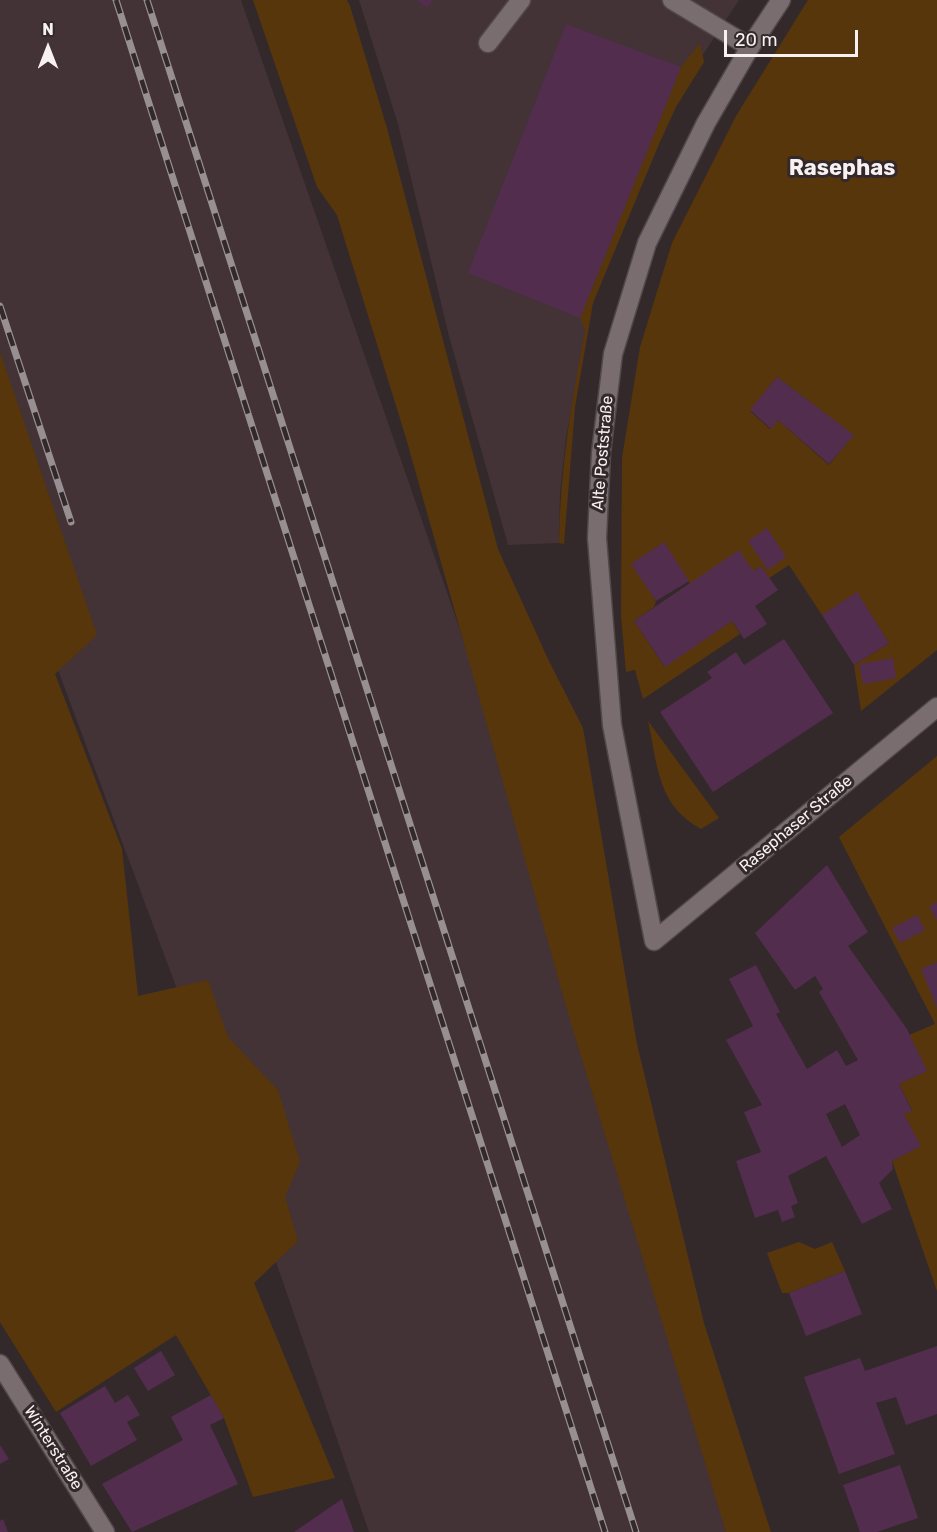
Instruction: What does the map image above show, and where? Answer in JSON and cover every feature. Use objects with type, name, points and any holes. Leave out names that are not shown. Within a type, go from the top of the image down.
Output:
[{"type":"street","points":[[488,43],[520,0]]},
{"type":"street","points":[[672,0],[750,47]]},
{"type":"street","name":"Alte Poststraße","points":[[654,941],[612,725],[597,538],[606,403],[613,354],[647,243],[706,123],[750,47],[782,0]]},
{"type":"street","name":"Rasephaser Straße","points":[[654,941],[937,707]]},
{"type":"street","name":"Winterstraße","points":[[0,1364],[105,1532]]},
{"type":"shaded area","points":[[0,0],[241,0],[458,624],[600,1071],[737,1532],[369,1532],[244,1169],[45,635],[0,471]]},
{"type":"shaded area","points":[[253,0],[347,0],[350,6],[387,128],[498,549],[548,659],[583,728],[637,1044],[704,1323],[771,1532],[726,1532],[570,1020],[406,438],[337,215],[317,187]]},
{"type":"shaded area","points":[[359,0],[739,0],[679,91],[592,298],[566,438],[560,492],[559,543],[508,545],[449,336],[398,124]]},
{"type":"shaded area","points":[[808,0],[937,0],[937,650],[861,711],[854,665],[889,643],[857,593],[822,615],[789,565],[769,578],[761,566],[753,571],[690,584],[664,542],[632,564],[656,601],[654,607],[634,621],[664,666],[732,621],[740,634],[643,699],[635,670],[626,672],[621,615],[622,458],[640,347],[672,243],[736,116]],"holes":[[[777,377],[853,435],[829,465],[778,420],[770,429],[750,411]]]},
{"type":"shaded area","points":[[700,43],[704,62],[676,107],[593,303],[575,407],[564,544],[559,543],[567,437],[585,331],[580,318],[681,67]]},
{"type":"shaded area","points":[[0,352],[97,635],[55,674],[122,849],[138,996],[208,980],[228,1037],[278,1090],[300,1162],[285,1197],[298,1241],[254,1283],[335,1478],[253,1497],[224,1418],[176,1335],[56,1412],[0,1322]]},
{"type":"shaded area","points":[[648,721],[719,818],[701,829],[686,819],[668,796],[658,769]]},
{"type":"shaded area","points":[[937,756],[937,1291],[892,1161],[920,1146],[904,1114],[912,1110],[899,1084],[926,1071],[909,1035],[935,1024],[839,837]]},
{"type":"shaded area","points":[[799,1242],[815,1249],[832,1242],[845,1271],[789,1293],[782,1293],[767,1253]]},
{"type":"building","points":[[417,0],[433,0],[427,8]]},
{"type":"building","points":[[566,24],[681,67],[580,318],[468,273]]},
{"type":"building","points":[[777,377],[854,435],[829,464],[778,420],[771,429],[750,410]]},
{"type":"building","points":[[767,528],[786,557],[768,570],[748,541]]},
{"type":"building","points":[[664,542],[689,581],[656,601],[631,564]]},
{"type":"building","points":[[739,550],[753,571],[761,566],[778,590],[755,606],[767,624],[744,639],[732,621],[665,667],[634,621]]},
{"type":"building","points":[[857,592],[889,643],[854,665],[822,615]]},
{"type":"building","points":[[784,639],[833,713],[713,792],[660,712],[712,678],[707,672],[736,652],[744,665]]},
{"type":"building","points":[[893,658],[896,678],[863,684],[859,664]]},
{"type":"building","points":[[827,865],[868,932],[848,946],[907,1029],[927,1071],[899,1084],[912,1111],[904,1114],[921,1146],[892,1161],[893,1169],[879,1183],[892,1209],[862,1224],[826,1156],[788,1176],[798,1203],[791,1206],[795,1217],[782,1222],[778,1210],[755,1218],[736,1161],[761,1152],[744,1112],[762,1105],[726,1040],[753,1026],[729,979],[756,965],[780,1012],[776,1014],[807,1069],[837,1050],[846,1066],[858,1060],[819,992],[823,989],[815,976],[795,990],[755,933]],"holes":[[[845,1104],[860,1135],[842,1147],[826,1114]]]},
{"type":"building","points":[[937,902],[937,921],[929,906]]},
{"type":"building","points":[[917,915],[925,930],[900,943],[892,928]]},
{"type":"building","points":[[937,962],[937,1008],[921,969]]},
{"type":"building","points":[[845,1271],[862,1314],[806,1336],[789,1293]]},
{"type":"building","points":[[937,1346],[937,1414],[906,1425],[896,1397],[876,1403],[895,1454],[839,1474],[804,1377],[860,1358],[865,1371]]},
{"type":"building","points":[[161,1351],[175,1375],[148,1391],[134,1368]]},
{"type":"building","points":[[105,1386],[115,1403],[128,1395],[140,1415],[127,1422],[137,1440],[91,1466],[60,1413]]},
{"type":"building","points":[[211,1395],[224,1418],[210,1425],[238,1484],[132,1532],[102,1484],[183,1440],[171,1417]]},
{"type":"building","points":[[0,1445],[9,1459],[0,1464]]},
{"type":"building","points":[[900,1465],[918,1518],[877,1532],[860,1532],[843,1485]]},
{"type":"building","points":[[342,1499],[354,1532],[294,1532]]},
{"type":"building","points":[[3,1519],[8,1532],[0,1532],[0,1521]]},
{"type":"railway","points":[[116,0],[605,1532]]},
{"type":"railway","points":[[147,0],[636,1532]]},
{"type":"railway","points":[[0,306],[71,522]]},
{"type":"district","name":"Rasephas","points":[[842,169]]}]
